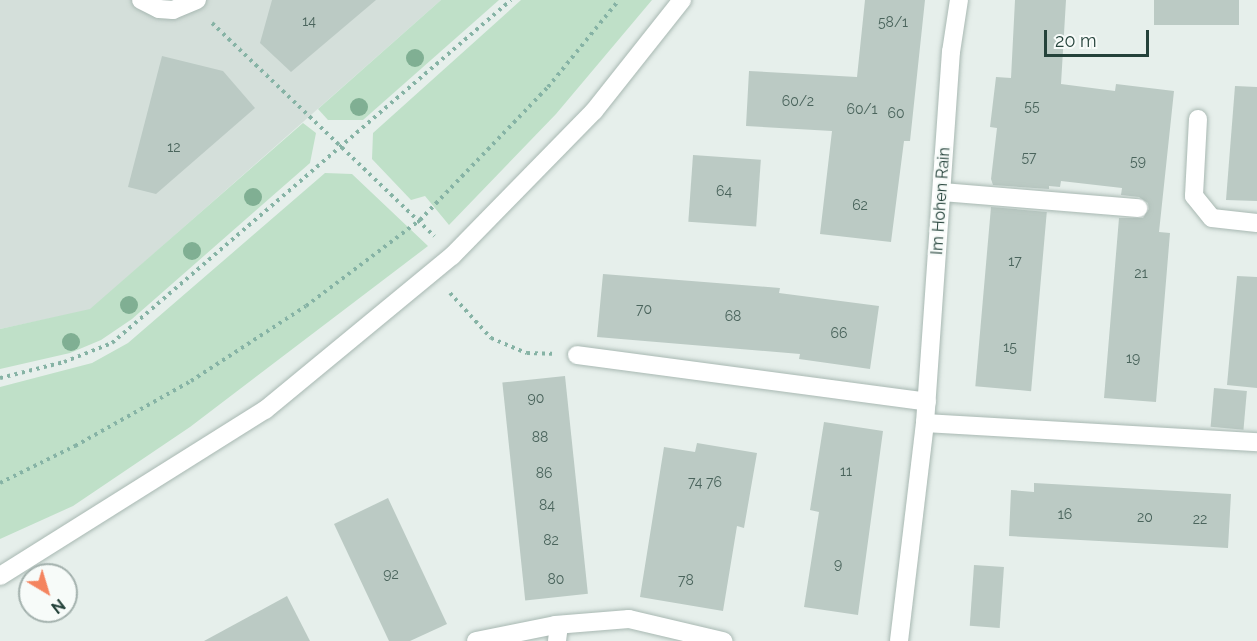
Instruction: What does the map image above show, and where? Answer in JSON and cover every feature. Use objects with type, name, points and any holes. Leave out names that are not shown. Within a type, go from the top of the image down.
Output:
[{"type":"street","points":[[141,0],[159,9],[194,2]]},
{"type":"street","points":[[0,576],[265,410],[452,256],[594,111],[682,0]]},
{"type":"street","name":"Im Hohen Rain","points":[[899,641],[927,402],[958,0]]},
{"type":"street","points":[[1198,119],[1194,196],[1212,218],[1257,223]]},
{"type":"street","points":[[942,192],[1138,208]]},
{"type":"street","points":[[577,355],[927,402]]},
{"type":"street","points":[[925,423],[1257,442]]},
{"type":"street","points":[[476,641],[558,633],[629,619],[723,641]]},
{"type":"path","points":[[0,378],[64,362],[112,343],[511,0]]},
{"type":"path","points":[[0,483],[75,446],[191,381],[306,306],[420,220],[549,87],[619,0]]},
{"type":"path","points":[[194,2],[339,146],[420,220],[452,256],[449,292],[492,338],[527,353],[577,355]]},
{"type":"shaded area","points":[[0,0],[441,0],[90,310],[0,329]]},
{"type":"green space","points":[[441,0],[499,0],[363,120],[328,120],[318,109]]},
{"type":"green space","points":[[521,0],[652,0],[556,114],[449,225],[425,196],[411,200],[372,159],[373,133]]},
{"type":"green space","points":[[303,123],[316,133],[310,163],[132,319],[101,340],[70,353],[0,369],[0,329],[90,309]]},
{"type":"green space","points":[[325,173],[352,174],[428,246],[190,427],[73,506],[0,539],[0,387],[92,363],[128,343]]},
{"type":"building","points":[[272,0],[376,0],[291,72],[260,43]]},
{"type":"building","points":[[865,0],[925,0],[910,141],[904,141],[891,242],[820,234],[832,131],[746,126],[749,71],[857,77]]},
{"type":"building","points":[[1015,0],[1066,0],[1061,84],[1115,91],[1116,84],[1174,91],[1159,232],[1170,233],[1156,402],[1104,398],[1119,218],[1143,218],[1149,209],[1148,203],[1139,197],[1121,195],[1122,188],[1061,181],[1060,187],[1049,186],[1049,189],[993,185],[991,179],[997,128],[990,127],[996,77],[1011,78]]},
{"type":"building","points":[[1154,0],[1239,0],[1239,25],[1154,25]]},
{"type":"building","points":[[162,56],[223,71],[255,108],[156,194],[128,187]]},
{"type":"building","points":[[1235,86],[1257,87],[1257,201],[1226,200]]},
{"type":"building","points":[[693,155],[761,160],[756,227],[688,222]]},
{"type":"building","points":[[991,207],[1047,212],[1031,391],[975,386]]},
{"type":"building","points":[[603,274],[780,288],[779,293],[879,306],[870,369],[799,359],[800,354],[597,337]]},
{"type":"building","points":[[1237,276],[1257,277],[1257,388],[1227,385]]},
{"type":"building","points":[[565,376],[588,594],[525,600],[502,383]]},
{"type":"building","points":[[1214,388],[1247,391],[1243,430],[1211,427]]},
{"type":"building","points":[[824,422],[883,431],[858,615],[804,607],[819,512],[810,510]]},
{"type":"building","points":[[697,443],[757,453],[744,528],[737,526],[723,611],[640,597],[664,447],[695,452]]},
{"type":"building","points":[[1034,483],[1231,494],[1228,548],[1009,536],[1011,490],[1034,492]]},
{"type":"building","points":[[388,498],[447,624],[410,641],[389,641],[334,524]]},
{"type":"building","points":[[974,565],[1004,567],[1000,628],[970,626]]},
{"type":"building","points":[[287,596],[310,641],[204,641]]}]
